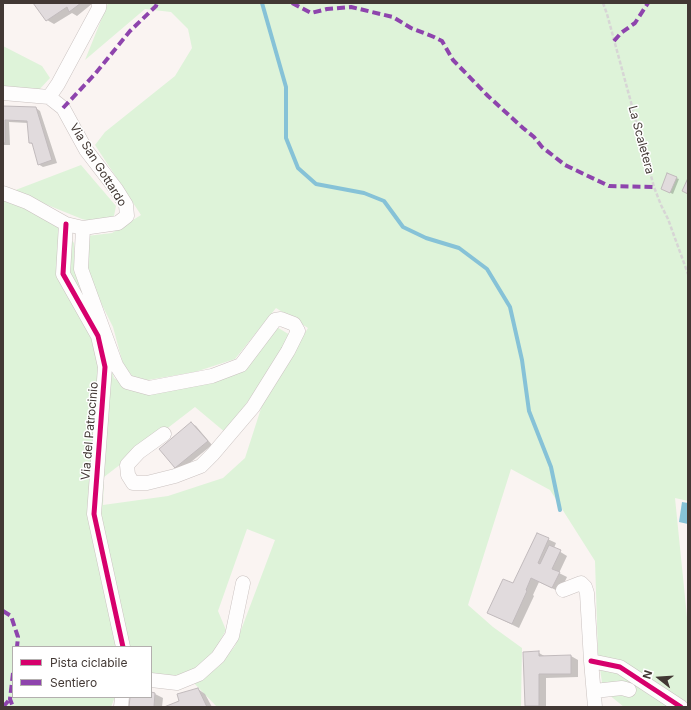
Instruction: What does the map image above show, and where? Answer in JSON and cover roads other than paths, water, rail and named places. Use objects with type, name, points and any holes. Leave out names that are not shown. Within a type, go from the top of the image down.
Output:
[{"type":"street","points":[[3,93],[49,97],[58,84],[99,8],[100,3]]},
{"type":"street","name":"Via San Gottardo","points":[[3,193],[27,202],[66,224],[83,228],[118,223],[127,216],[126,204],[86,150],[63,108],[49,97]]},
{"type":"street","name":"Via del Patrocinio","points":[[66,224],[63,274],[98,336],[105,367],[94,514],[123,646]]},
{"type":"street","points":[[83,228],[81,269],[116,365],[127,382],[149,388],[212,376],[240,365],[275,320],[281,318],[294,324],[298,331],[288,351],[253,407],[201,466],[161,480],[147,483],[133,483],[128,475],[127,465],[139,452],[164,434]]},
{"type":"street","points":[[152,680],[177,683],[199,674],[218,657],[232,636],[243,583]]},
{"type":"street","points":[[563,590],[581,583],[585,587],[587,593],[590,661],[595,707]]},
{"type":"street","points":[[590,661],[620,667],[681,707]]},
{"type":"street","points":[[594,691],[622,688],[628,690]]},
{"type":"water","points":[[682,502],[688,503],[688,524],[679,522]]},
{"type":"waterway","points":[[262,3],[286,87],[286,138],[298,168],[316,184],[364,193],[384,201],[403,227],[426,238],[459,248],[487,269],[510,307],[522,360],[529,411],[551,467],[560,510]]}]
